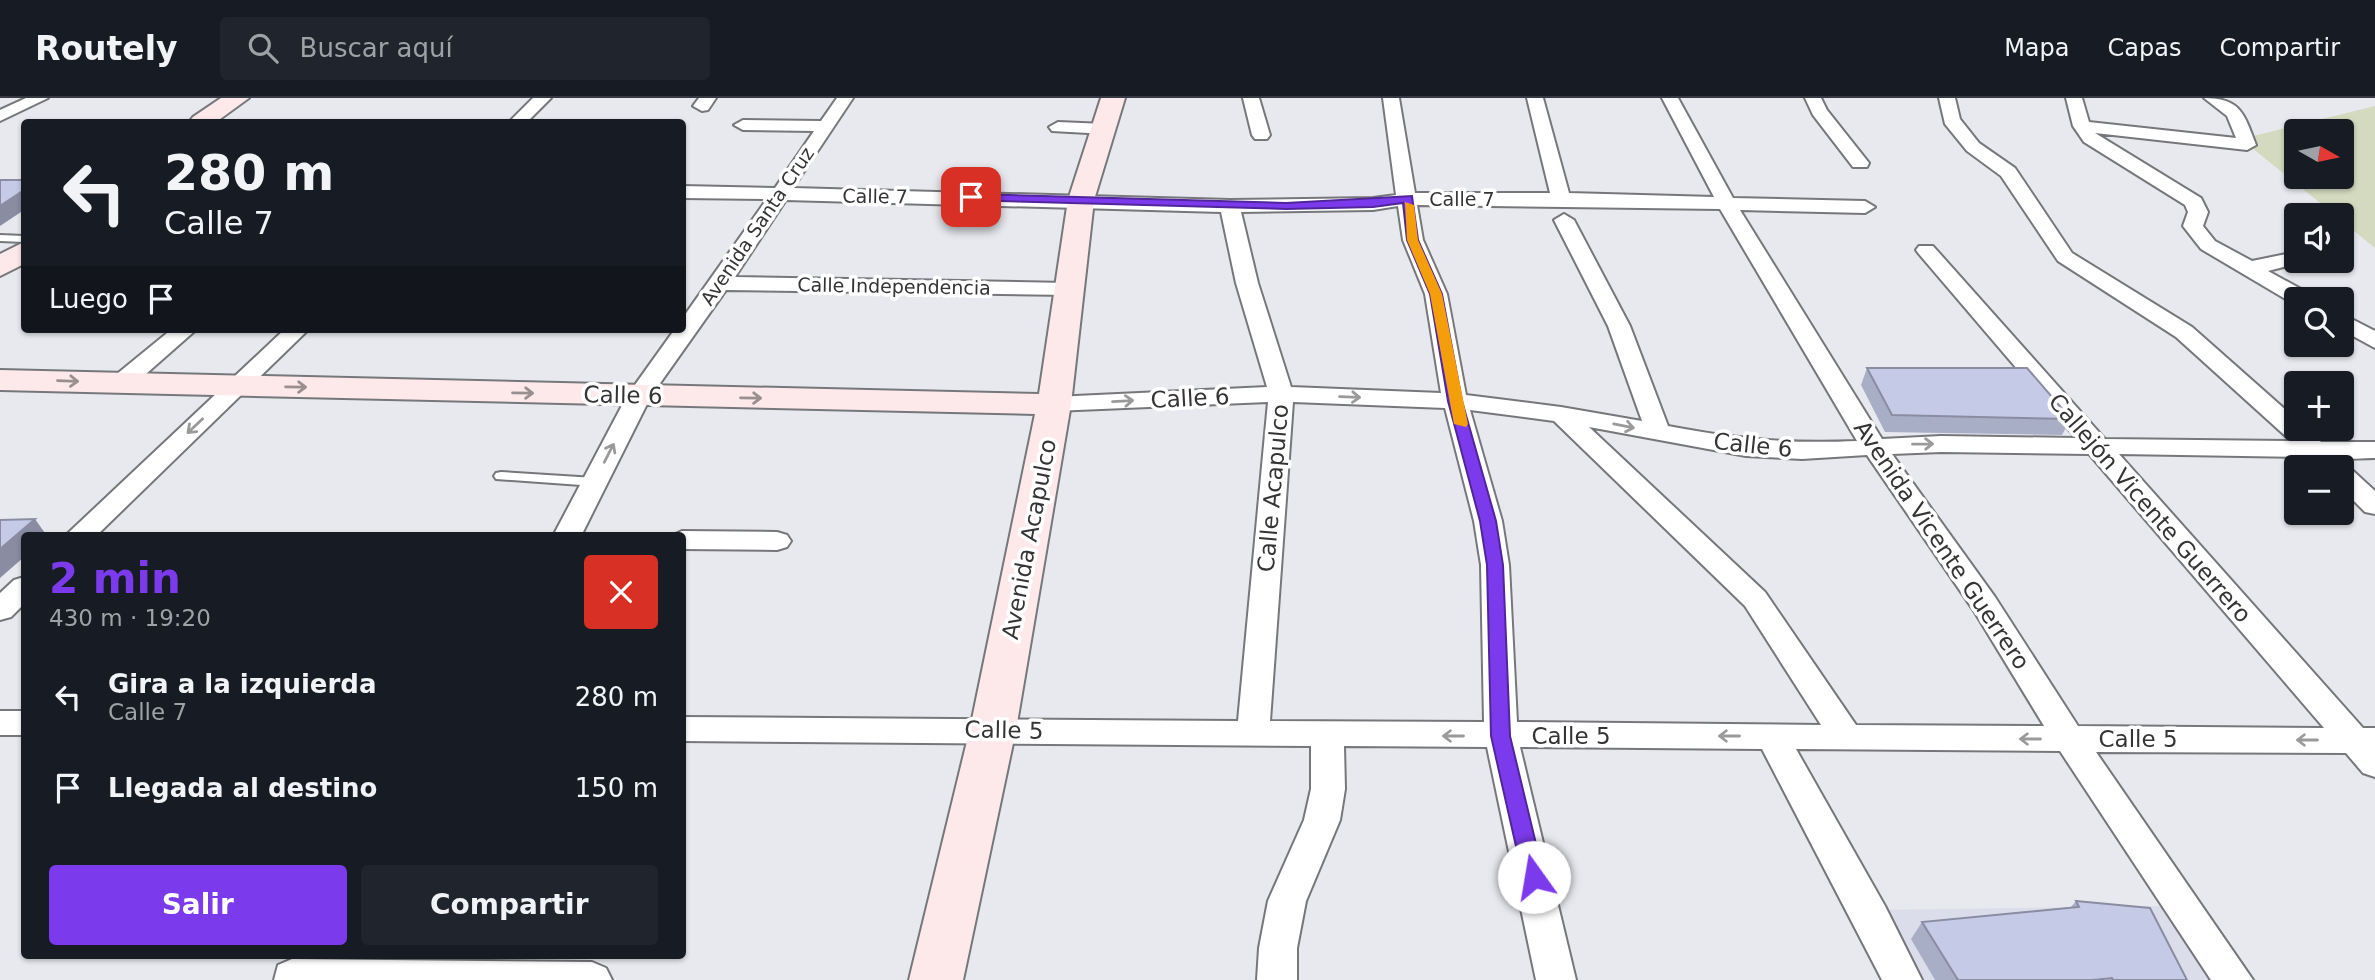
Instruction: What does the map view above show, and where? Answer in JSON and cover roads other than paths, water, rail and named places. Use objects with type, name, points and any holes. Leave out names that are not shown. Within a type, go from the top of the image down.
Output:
[{"type":"street","points":[[0,116],[40,98]]},
{"type":"street","points":[[206,119],[237,98]]},
{"type":"street","points":[[220,119],[251,98]]},
{"type":"street","points":[[520,119],[543,98]]},
{"type":"street","name":"Avenida Santa Cruz","points":[[686,330],[845,98]]},
{"type":"street","points":[[1251,98],[1261,135]]},
{"type":"street","points":[[1391,98],[1413,240],[1436,294],[1455,401],[1488,521],[1495,565],[1501,736],[1556,980]]},
{"type":"street","points":[[1535,98],[1563,210],[1619,326],[1658,432]]},
{"type":"street","name":"Avenida Vicente Guerrero","points":[[1670,98],[1727,204],[1873,446],[1985,604],[2069,739],[2233,980]]},
{"type":"street","points":[[1813,98],[1835,134],[1860,163]]},
{"type":"street","points":[[1947,98],[1951,120],[1973,147],[2008,172],[2066,257],[2184,332],[2320,455]]},
{"type":"street","points":[[2074,98],[2082,126],[2100,147],[2194,202],[2198,212],[2193,226],[2197,234],[2246,269],[2284,289]]},
{"type":"street","points":[[2082,126],[2247,145],[2235,113],[2212,98]]},
{"type":"street","points":[[1058,127],[1109,113]]},
{"type":"street","name":"Avenida Acapulco","points":[[936,980],[993,729],[1054,404],[1082,200],[1109,113]]},
{"type":"street","points":[[743,125],[824,126]]},
{"type":"street","name":"Calle 7","points":[[686,192],[1082,200],[1230,206],[1361,204],[1408,198],[1563,210],[1727,204],[1865,207]]},
{"type":"street","name":"Calle Acapulco","points":[[1230,206],[1244,271],[1281,394],[1253,735]]},
{"type":"street","points":[[0,256],[21,241]]},
{"type":"street","name":"Callejón Vicente Guerrero","points":[[1926,250],[2096,445],[2364,740],[2375,764]]},
{"type":"street","points":[[0,267],[21,253]]},
{"type":"street","points":[[2246,269],[2284,261]]},
{"type":"street","name":"Calle Independencia","points":[[720,283],[1068,289]]},
{"type":"street","points":[[2354,327],[2371,335]]},
{"type":"street","points":[[121,383],[181,333]]},
{"type":"street","points":[[83,532],[294,333]]},
{"type":"street","name":"Avenida Santa Cruz","points":[[569,532],[639,396],[684,333]]},
{"type":"street","name":"Calle 6","points":[[0,380],[1054,404],[1281,394],[1455,401],[1561,414],[1746,448],[1802,451],[1873,446],[2096,445],[2375,450]]},
{"type":"street","points":[[1561,414],[1755,599],[1847,738]]},
{"type":"street","points":[[2354,486],[2375,506]]},
{"type":"street","points":[[686,540],[776,541]]},
{"type":"street","points":[[0,610],[21,590]]},
{"type":"street","points":[[0,723],[21,723]]},
{"type":"street","name":"Calle 5","points":[[686,729],[993,729],[1327,736],[2364,740]]},
{"type":"street","points":[[1277,980],[1278,948],[1287,901],[1322,820],[1328,789],[1327,736]]},
{"type":"street","points":[[1772,736],[1833,853],[1868,908],[1902,980]]},
{"type":"street","points":[[295,971],[592,980]]},
{"type":"lane","points":[[0,238],[21,239]]},
{"type":"lane","points":[[502,476],[595,482]]}]
